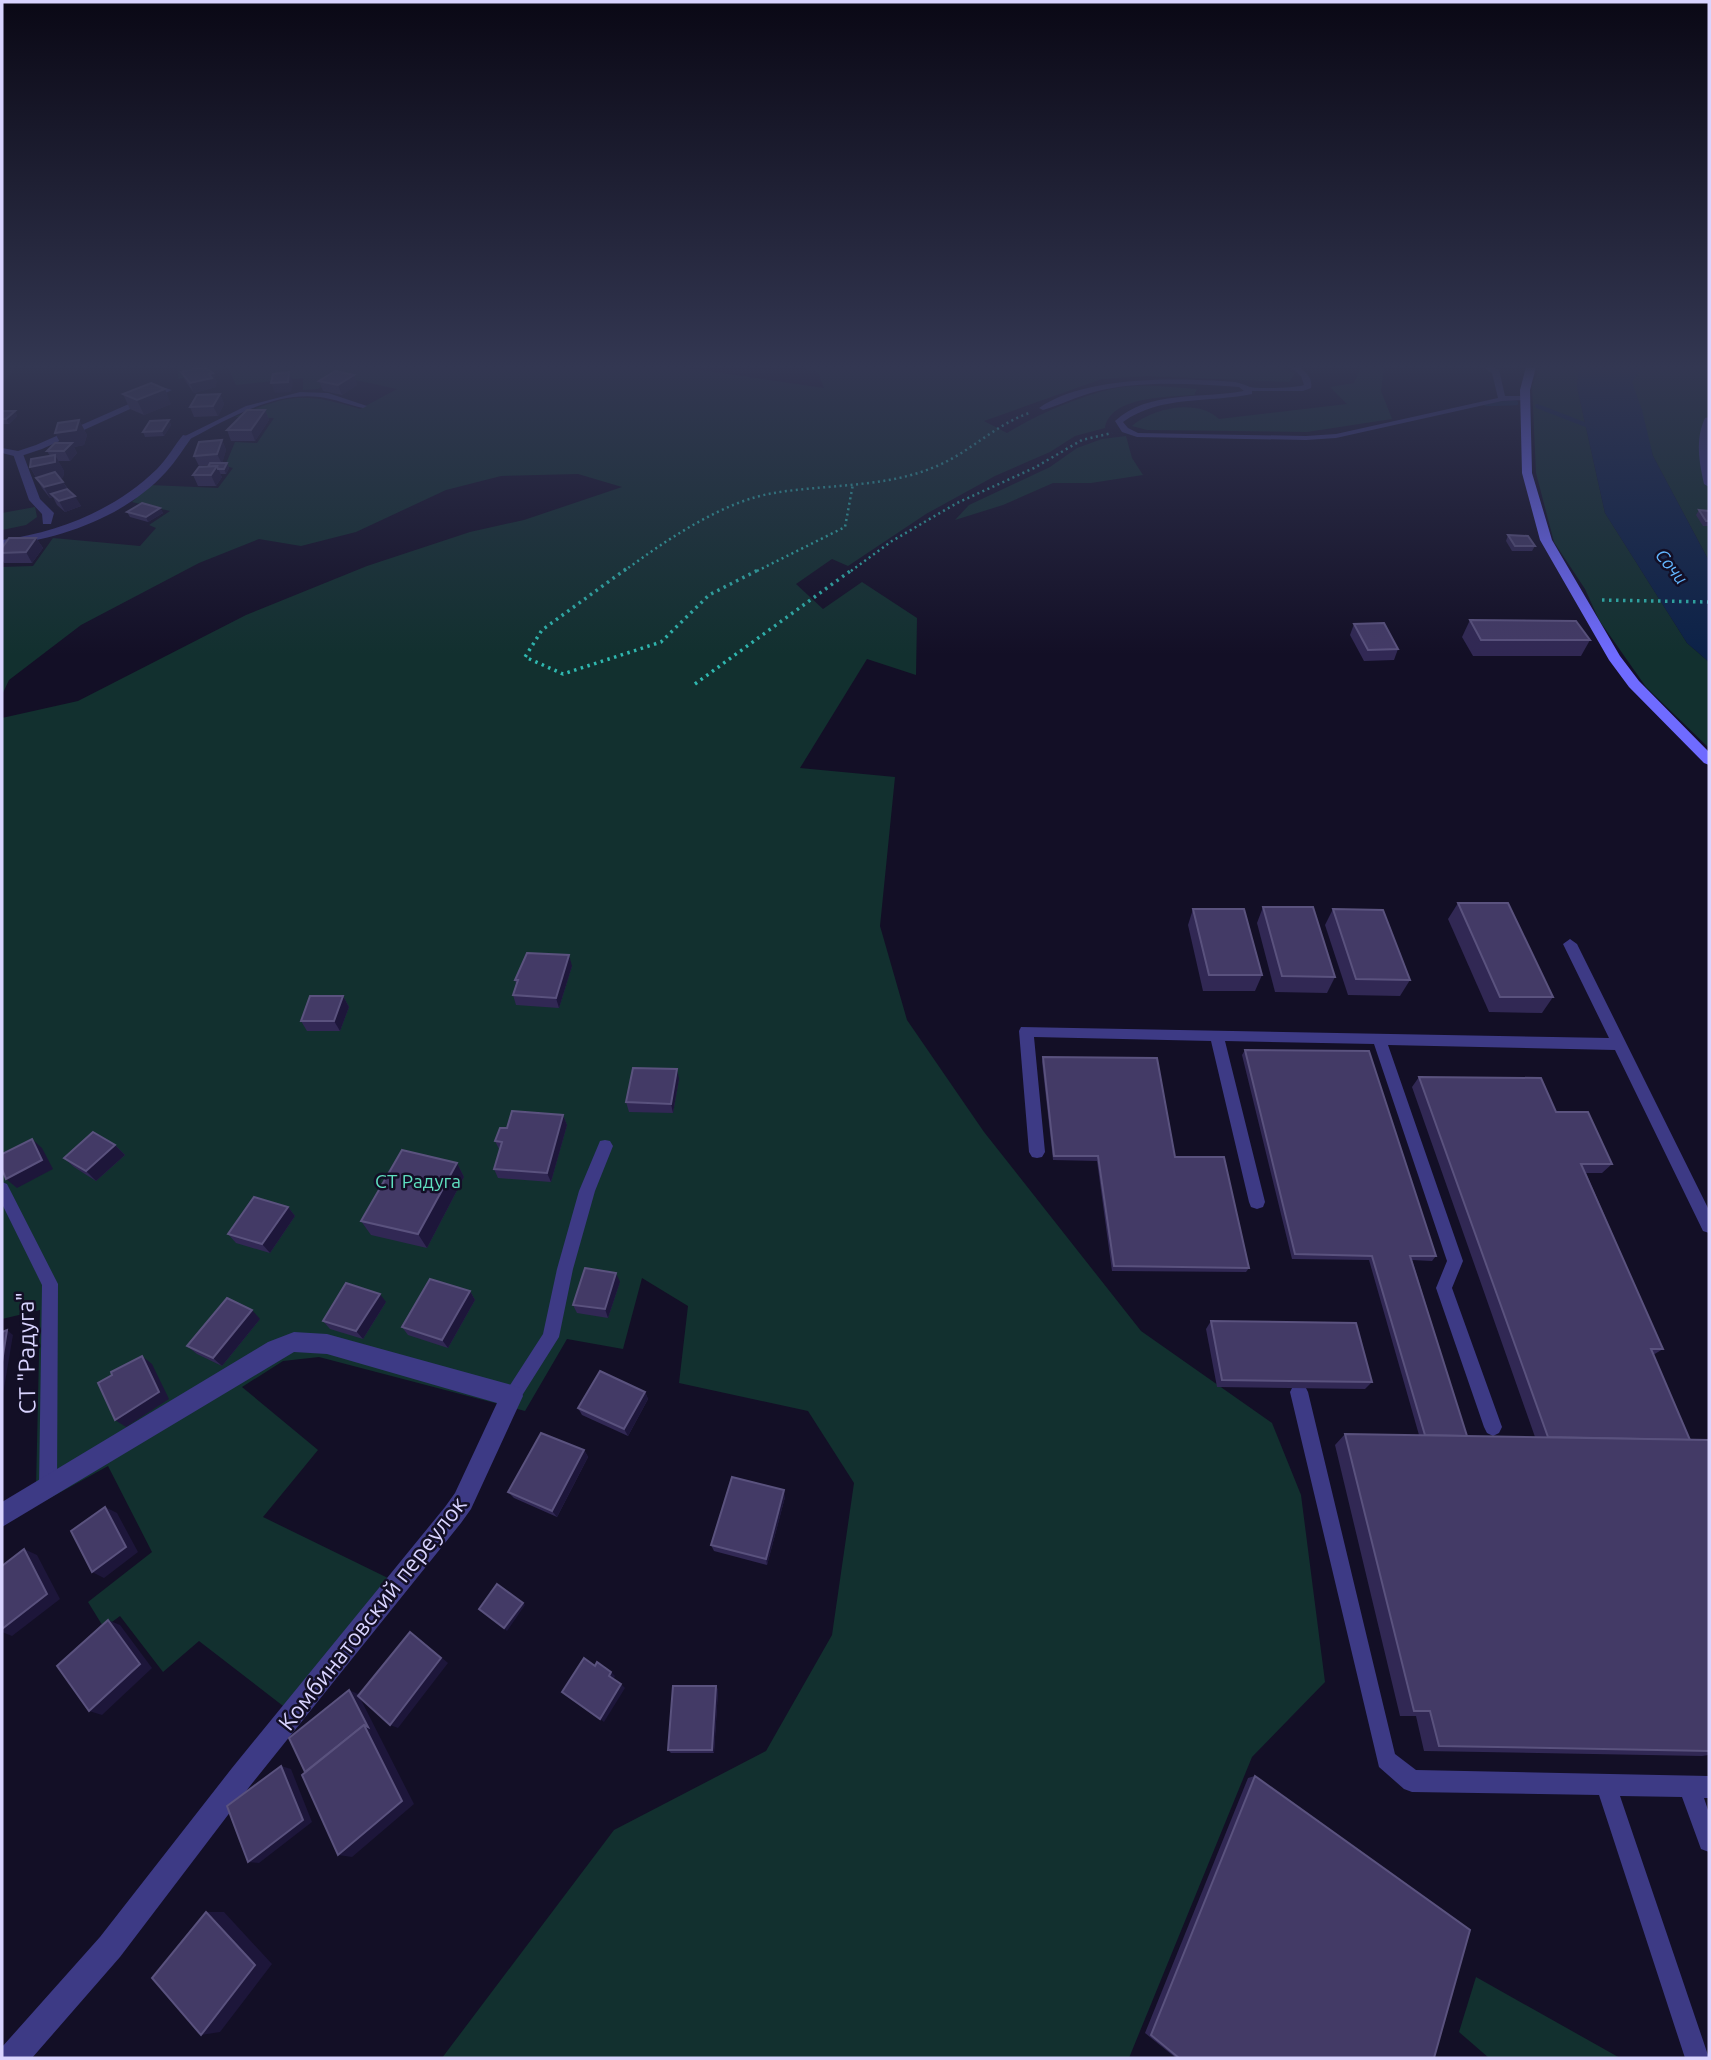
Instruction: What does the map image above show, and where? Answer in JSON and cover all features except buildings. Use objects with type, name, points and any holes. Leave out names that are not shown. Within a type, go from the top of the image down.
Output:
[{"type":"street","points":[[21,463],[35,500],[48,513],[47,522]]},
{"type":"street","points":[[2,543],[65,527],[125,501],[168,463]]},
{"type":"street","points":[[1527,463],[1527,473],[1546,540],[1614,657],[1652,703],[1709,760]]},
{"type":"street","points":[[1705,463],[1709,484]]},
{"type":"street","points":[[2,532],[47,522],[59,523],[65,527]]},
{"type":"street","points":[[2,1515],[276,1349],[294,1342],[327,1344],[512,1396]]},
{"type":"street","name":"Комбинатовский переулок","points":[[12,2058],[110,1947],[241,1777],[453,1515],[463,1501],[512,1396]]},
{"type":"lane","points":[[1570,944],[1709,1226]]},
{"type":"lane","points":[[1037,1152],[1027,1031],[1620,1044]]},
{"type":"lane","points":[[1217,1035],[1257,1202]]},
{"type":"lane","points":[[1379,1039],[1455,1261],[1444,1287],[1493,1427]]},
{"type":"lane","points":[[512,1396],[551,1337],[565,1269],[587,1191],[605,1146]]},
{"type":"lane","name":"СТ \"Радуга\"","points":[[2,1189],[50,1284],[48,1487]]},
{"type":"lane","points":[[1299,1392],[1386,1760],[1412,1781],[1699,1787],[1709,1841]]},
{"type":"lane","points":[[1606,1785],[1697,2058]]},
{"type":"path","points":[[853,484],[845,527],[709,595],[661,642],[562,674],[525,657],[542,630],[664,542],[728,508],[771,493],[900,478],[942,463]]},
{"type":"path","points":[[695,684],[892,541],[957,503],[1042,463]]},
{"type":"path","points":[[1590,600],[1709,602]]},
{"type":"green space","name":"СТ Радуга","points":[[226,463],[1024,463],[926,514],[848,566],[832,559],[796,584],[823,609],[862,582],[917,618],[916,675],[867,659],[800,768],[895,777],[880,926],[907,1020],[984,1132],[1141,1331],[1272,1423],[1301,1495],[1325,1682],[1252,1757],[1129,2058],[442,2058],[614,1830],[766,1751],[832,1635],[854,1483],[808,1411],[679,1383],[688,1306],[642,1278],[623,1349],[567,1339],[525,1411],[319,1357],[283,1361],[242,1387],[318,1450],[263,1517],[392,1580],[287,1709],[199,1641],[163,1672],[120,1616],[104,1628],[88,1602],[152,1552],[108,1466],[41,1503],[36,1488],[40,1310],[2,1319],[2,718],[78,701],[246,615],[367,566],[470,532],[524,520],[622,487],[578,474],[501,476],[446,490],[356,532],[301,546],[259,539],[199,563],[81,625],[9,680],[2,695],[2,567],[33,566],[53,538],[140,546],[156,528],[149,525],[170,511],[132,502],[150,485],[218,488],[233,468],[225,466]]},
{"type":"green space","points":[[1055,463],[1135,463],[1143,475],[1091,483],[1053,483],[1003,505],[955,520],[969,505]]},
{"type":"green space","points":[[1536,463],[1594,463],[1605,513],[1687,643],[1709,662],[1709,748],[1646,687],[1599,620],[1585,589],[1554,542]]},
{"type":"green space","points":[[1657,463],[1709,463],[1709,561]]},
{"type":"green space","points":[[35,507],[37,517],[26,525],[2,530],[2,513]]},
{"type":"green space","points":[[1476,1977],[1620,2058],[1489,2058],[1459,2032]]},
{"type":"water","name":"Сочи","points":[[1594,463],[1657,463],[1709,561],[1709,662],[1687,643],[1605,513]]}]
